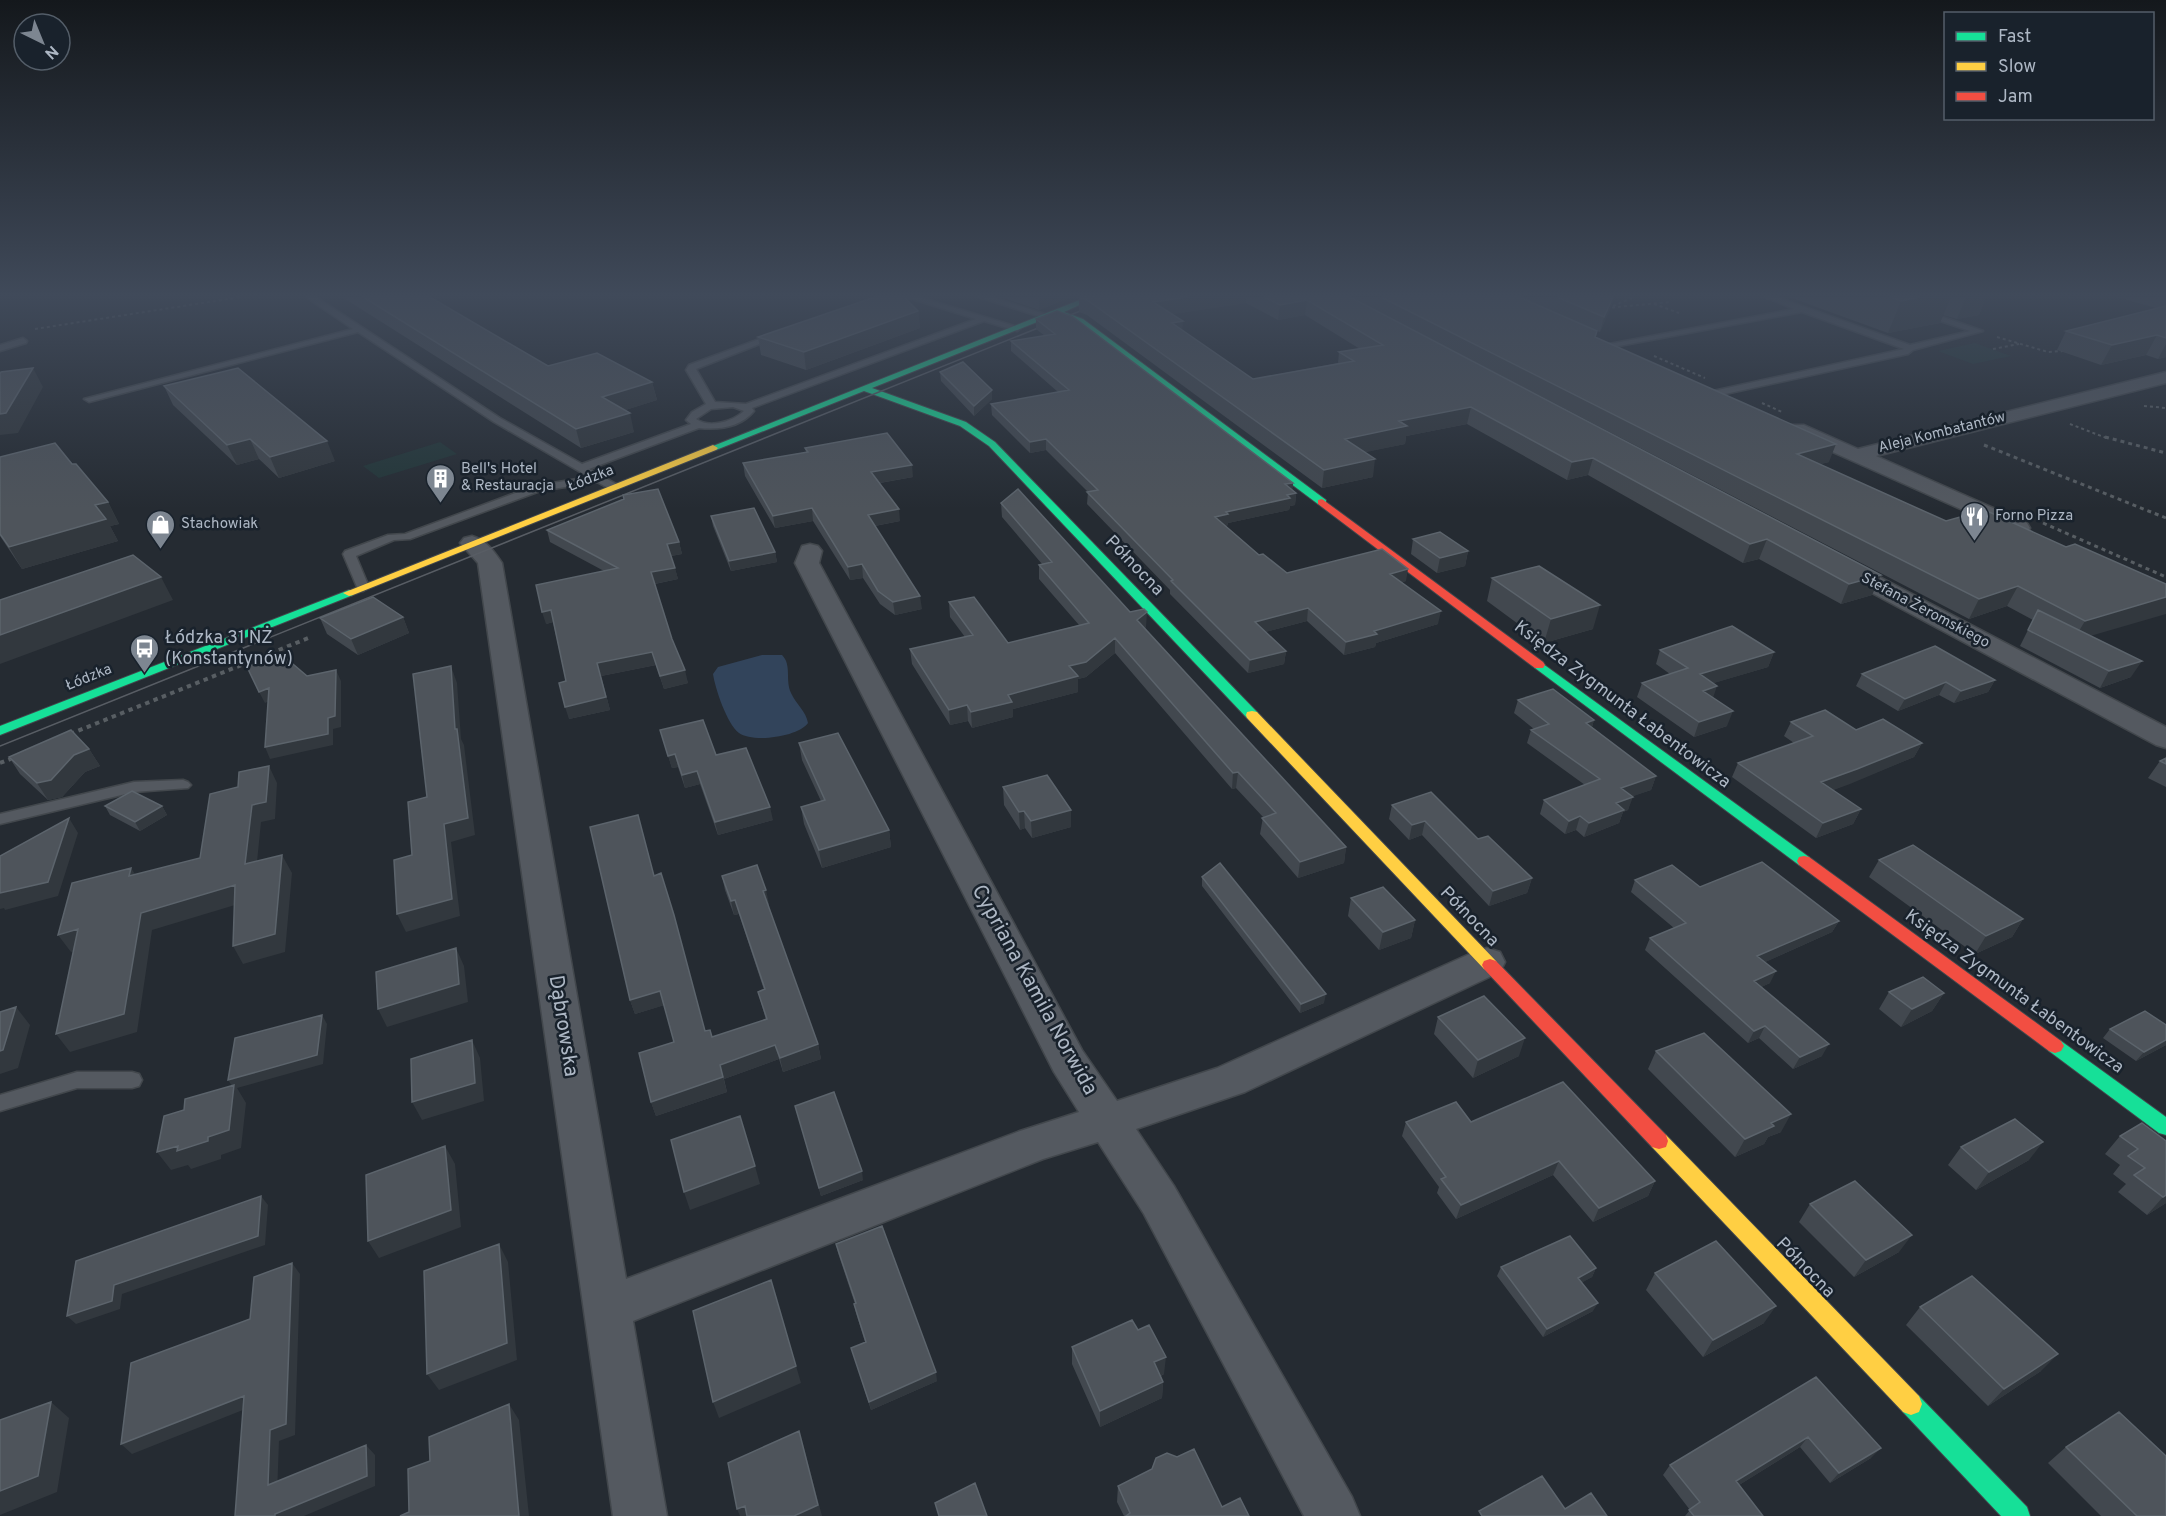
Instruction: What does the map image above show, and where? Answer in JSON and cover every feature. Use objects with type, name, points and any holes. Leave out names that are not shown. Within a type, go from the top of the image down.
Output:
[{"type":"street","name":"Łódzka","points":[[0,731],[916,368]]},
{"type":"street","name":"Księdza Zygmunta Łabentowicza","points":[[1142,368],[1593,706],[2166,1126]]},
{"type":"street","name":"Aleja Kombatantów","points":[[1857,455],[2163,380]]},
{"type":"street","points":[[1694,383],[1748,407]]},
{"type":"street","name":"Północna","points":[[864,388],[963,424],[992,444],[2018,1516]]},
{"type":"street","points":[[1781,422],[2038,528]]},
{"type":"street","name":"Dąbrowska","points":[[472,543],[490,563],[640,1516]]},
{"type":"street","name":"Cypriana Kamila Norwida","points":[[810,551],[807,563],[1068,1061],[1159,1200],[1334,1516]]},
{"type":"street","name":"Stefana Żeromskiego","points":[[1821,556],[2164,736]]},
{"type":"street","points":[[607,1309],[1035,1144],[1109,1122],[1231,1080],[1487,962]]},
{"type":"lane","points":[[89,399],[211,368]]},
{"type":"lane","points":[[416,368],[497,420],[614,487]]},
{"type":"lane","points":[[692,368],[712,406]]},
{"type":"lane","points":[[698,425],[691,420],[693,416],[712,406],[731,404],[747,407],[852,368]]},
{"type":"lane","points":[[1716,393],[1831,368]]},
{"type":"lane","points":[[581,468],[698,425],[711,426],[734,421],[746,415],[749,411],[747,407]]},
{"type":"lane","points":[[363,587],[349,554],[392,537],[406,537],[538,488],[597,478]]},
{"type":"lane","points":[[0,819],[134,787],[183,785]]},
{"type":"lane","points":[[0,1103],[77,1080],[132,1080]]},
{"type":"path","points":[[2067,423],[2115,441],[2166,453]]},
{"type":"path","points":[[1974,442],[2166,518]]},
{"type":"path","points":[[2038,528],[2166,577]]},
{"type":"path","points":[[67,736],[322,632]]},
{"type":"path","points":[[0,763],[22,754]]},
{"type":"shaded area","points":[[440,442],[457,454],[379,478],[363,466]]},
{"type":"water","points":[[762,655],[782,655],[787,663],[791,693],[808,723],[795,732],[764,738],[746,736],[739,733],[730,722],[722,705],[713,674],[718,667]]},
{"type":"building","points":[[33,368],[6,413],[0,414],[1,372]]},
{"type":"building","points":[[238,368],[327,441],[270,457],[250,439],[227,445],[164,386]]},
{"type":"building","points":[[477,368],[625,368],[652,382],[602,397],[630,413],[576,429]]},
{"type":"building","points":[[950,368],[969,368],[992,390],[974,406],[940,372]]},
{"type":"building","points":[[1043,368],[1140,368],[1293,483],[1285,484],[1296,493],[1287,495],[1290,498],[1226,512],[1228,514],[1215,517],[1259,555],[1263,554],[1287,573],[1382,549],[1408,569],[1390,574],[1441,611],[1374,631],[1377,634],[1346,642],[1308,608],[1255,622],[1286,651],[1250,660],[1087,492],[1098,490],[1046,439],[1030,442],[991,404],[1069,390]]},
{"type":"building","points":[[1181,368],[1237,368],[1253,379],[1316,368],[1485,368],[1881,575],[1849,584],[1767,539],[1750,544],[1593,458],[1572,462],[1471,407],[1399,421],[1407,426],[1345,439],[1375,459],[1324,470]]},
{"type":"building","points":[[1521,368],[1664,368],[1836,444],[1797,454],[1946,521],[1985,510],[2066,547],[2075,544],[2166,584],[2166,597],[2085,621],[2018,586],[1979,599]]},
{"type":"building","points":[[887,433],[912,465],[871,472],[899,509],[868,515],[920,596],[893,602],[878,591],[862,564],[848,567],[812,508],[773,516],[743,463],[808,452],[805,448]]},
{"type":"building","points":[[55,443],[108,502],[95,505],[106,519],[9,547],[0,534],[0,457]]},
{"type":"building","points":[[658,489],[679,542],[667,544],[675,568],[651,572],[672,639],[685,670],[660,676],[652,652],[597,663],[606,697],[565,707],[559,683],[566,681],[551,610],[542,612],[536,585],[618,568],[547,530],[624,499],[623,495]]},
{"type":"building","points":[[1018,489],[1130,612],[1144,609],[1147,612],[1137,620],[1346,847],[1300,862],[1262,818],[1276,813],[1238,772],[1233,773],[1115,638],[1086,662],[1069,666],[1078,676],[1008,695],[1012,702],[971,712],[967,705],[949,710],[910,649],[973,635],[949,602],[974,597],[1008,643],[1089,623],[1039,565],[1052,562],[1001,503]]},
{"type":"building","points":[[754,508],[775,552],[729,561],[711,516]]},
{"type":"building","points":[[1440,532],[1468,551],[1440,558],[1413,539]]},
{"type":"building","points":[[133,555],[161,577],[0,635],[0,600]]},
{"type":"building","points":[[1539,566],[1600,605],[1551,619],[1492,578]]},
{"type":"building","points":[[373,597],[403,617],[351,639],[320,618]]},
{"type":"building","points":[[2038,610],[2142,661],[2109,671],[2028,630]]},
{"type":"building","points":[[1732,626],[1774,652],[1700,674],[1717,686],[1703,691],[1733,711],[1699,722],[1642,683],[1688,668],[1660,650]]},
{"type":"building","points":[[1935,646],[1995,680],[1961,691],[1946,682],[1905,699],[1862,674]]},
{"type":"building","points":[[280,653],[307,676],[336,670],[335,716],[328,718],[328,734],[265,747],[269,688],[259,692],[247,667]]},
{"type":"building","points":[[451,666],[455,729],[457,729],[468,818],[444,824],[452,899],[397,914],[394,860],[412,855],[408,802],[427,797],[413,674]]},
{"type":"building","points":[[1553,689],[1594,720],[1586,723],[1656,776],[1621,788],[1633,797],[1616,803],[1624,810],[1589,823],[1580,816],[1569,821],[1544,800],[1600,779],[1531,730],[1549,724],[1518,700]]},
{"type":"building","points":[[1825,710],[1856,730],[1883,719],[1922,743],[1821,782],[1861,809],[1823,823],[1738,763],[1813,736],[1791,722]]},
{"type":"building","points":[[703,720],[716,755],[746,748],[770,807],[715,822],[697,771],[682,775],[675,754],[668,756],[660,730]]},
{"type":"building","points":[[71,730],[89,749],[74,755],[51,780],[37,783],[9,757]]},
{"type":"building","points":[[838,733],[889,830],[819,850],[801,807],[825,800],[799,743]]},
{"type":"building","points":[[269,766],[266,802],[252,805],[245,864],[282,855],[275,934],[233,946],[235,885],[141,913],[124,1014],[56,1034],[78,929],[58,935],[72,883],[131,868],[129,876],[200,858],[210,794],[238,787],[239,772]]},
{"type":"building","points":[[1047,775],[1071,810],[1031,821],[1024,811],[1019,812],[1003,787]]},
{"type":"building","points":[[132,791],[162,806],[135,822],[105,806]]},
{"type":"building","points":[[1431,792],[1478,839],[1488,836],[1532,878],[1493,891],[1425,821],[1412,825],[1392,805]]},
{"type":"building","points":[[638,815],[654,876],[661,873],[705,1031],[710,1030],[712,1037],[767,1019],[758,992],[765,989],[735,900],[731,901],[722,876],[757,865],[766,890],[763,891],[818,1044],[780,1058],[775,1045],[720,1065],[723,1077],[651,1102],[639,1053],[674,1042],[660,991],[630,1000],[590,827]]},
{"type":"building","points":[[69,818],[48,882],[0,893],[0,856]]},
{"type":"building","points":[[1913,845],[2023,919],[1986,936],[1879,860]]},
{"type":"building","points":[[1762,862],[1839,921],[1757,956],[1776,971],[1754,981],[1829,1044],[1800,1057],[1765,1026],[1754,1031],[1650,938],[1686,923],[1635,880],[1672,865],[1700,887]]},
{"type":"building","points":[[1220,863],[1326,994],[1301,1004],[1202,877]]},
{"type":"building","points":[[1383,887],[1415,920],[1383,932],[1351,898]]},
{"type":"building","points":[[456,948],[459,984],[378,1009],[376,972]]},
{"type":"building","points":[[1923,977],[1944,993],[1912,1009],[1889,992]]},
{"type":"building","points":[[1484,996],[1525,1038],[1478,1060],[1438,1017]]},
{"type":"building","points":[[16,1007],[3,1050],[0,1051],[0,1012]]},
{"type":"building","points":[[2145,1011],[2166,1025],[2166,1040],[2144,1052],[2110,1029]]},
{"type":"building","points":[[322,1015],[317,1055],[228,1080],[235,1038]]},
{"type":"building","points":[[1704,1033],[1791,1114],[1771,1123],[1774,1126],[1745,1139],[1656,1051]]},
{"type":"building","points":[[472,1040],[475,1083],[412,1102],[411,1059]]},
{"type":"building","points":[[1563,1082],[1655,1181],[1599,1208],[1559,1161],[1461,1205],[1441,1179],[1446,1177],[1406,1122],[1456,1102],[1471,1122]]},
{"type":"building","points":[[234,1085],[229,1130],[208,1137],[208,1141],[177,1151],[178,1146],[157,1152],[164,1116],[184,1110],[185,1099]]},
{"type":"building","points":[[834,1092],[862,1171],[819,1188],[795,1106]]},
{"type":"building","points":[[740,1116],[755,1166],[684,1192],[671,1140]]},
{"type":"building","points":[[2015,1119],[2043,1142],[1989,1172],[1961,1147]]},
{"type":"building","points":[[2142,1123],[2166,1141],[2166,1195],[2163,1197],[2134,1175],[2145,1168],[2128,1156],[2138,1149],[2120,1136]]},
{"type":"building","points":[[445,1146],[451,1210],[368,1241],[366,1175]]},
{"type":"building","points":[[1855,1181],[1912,1235],[1866,1260],[1810,1204]]},
{"type":"building","points":[[261,1196],[258,1236],[114,1285],[112,1301],[67,1316],[76,1261]]},
{"type":"building","points":[[882,1226],[936,1372],[869,1402],[851,1348],[866,1342],[854,1304],[856,1303],[836,1244]]},
{"type":"building","points":[[1570,1236],[1596,1268],[1578,1278],[1598,1303],[1547,1329],[1501,1267]]},
{"type":"building","points":[[1716,1241],[1776,1306],[1713,1340],[1655,1273]]},
{"type":"building","points":[[499,1244],[507,1343],[427,1374],[424,1271]]},
{"type":"building","points":[[292,1263],[286,1424],[270,1430],[268,1485],[366,1445],[367,1476],[275,1514],[275,1516],[235,1516],[244,1396],[121,1444],[131,1363],[250,1319],[254,1277]]},
{"type":"building","points":[[1972,1276],[2058,1354],[2004,1389],[1920,1307]]},
{"type":"building","points":[[771,1280],[796,1366],[713,1402],[693,1311]]},
{"type":"building","points":[[1132,1320],[1138,1330],[1149,1325],[1166,1357],[1154,1362],[1163,1382],[1100,1411],[1072,1347]]},
{"type":"building","points":[[1816,1377],[1881,1448],[1839,1473],[1808,1437],[1736,1481],[1763,1516],[1694,1516],[1689,1510],[1700,1502],[1670,1465]]},
{"type":"building","points":[[51,1402],[38,1476],[0,1491],[0,1420]]},
{"type":"building","points":[[509,1404],[519,1516],[400,1516],[409,1512],[408,1469],[430,1461],[429,1437]]},
{"type":"building","points":[[2119,1412],[2166,1456],[2166,1516],[2137,1516],[2066,1447]]},
{"type":"building","points":[[799,1431],[818,1505],[794,1516],[747,1516],[745,1506],[737,1509],[728,1463]]},
{"type":"building","points":[[1194,1449],[1222,1507],[1240,1498],[1249,1516],[1126,1516],[1130,1513],[1118,1486],[1152,1469],[1156,1458],[1167,1453],[1177,1457]]},
{"type":"building","points":[[1542,1476],[1565,1509],[1591,1493],[1607,1516],[1482,1516],[1479,1511]]},
{"type":"building","points":[[975,1483],[987,1516],[939,1516],[935,1503]]},
{"type":"tram line","points":[[0,746],[939,368]]},
{"type":"traffic: fast","points":[[713,448],[915,368]]},
{"type":"traffic: fast","points":[[1143,368],[1322,502]]},
{"type":"traffic: fast","points":[[864,388],[963,424],[992,444],[1252,715]]},
{"type":"traffic: fast","points":[[0,731],[349,593]]},
{"type":"traffic: fast","points":[[1539,665],[1804,861]]},
{"type":"traffic: fast","points":[[2055,1046],[2166,1127]]},
{"type":"traffic: fast","points":[[1911,1404],[2018,1516]]},
{"type":"traffic: slow","points":[[349,593],[713,448]]},
{"type":"traffic: slow","points":[[1252,715],[1490,965]]},
{"type":"traffic: slow","points":[[1659,1141],[1911,1404]]},
{"type":"traffic: jam","points":[[1322,502],[1539,665]]},
{"type":"traffic: jam","points":[[1804,861],[2055,1046]]},
{"type":"traffic: jam","points":[[1490,965],[1659,1141]]},
{"type":"place","name":"Bell's Hotel & Restauracja","points":[[440,504]]},
{"type":"place","name":"Forno Pizza","points":[[1974,542]]},
{"type":"place","name":"Stachowiak","points":[[160,550]]},
{"type":"place","name":"Łódzka 31 NŻ (Konstantynów)","points":[[144,674]]}]
